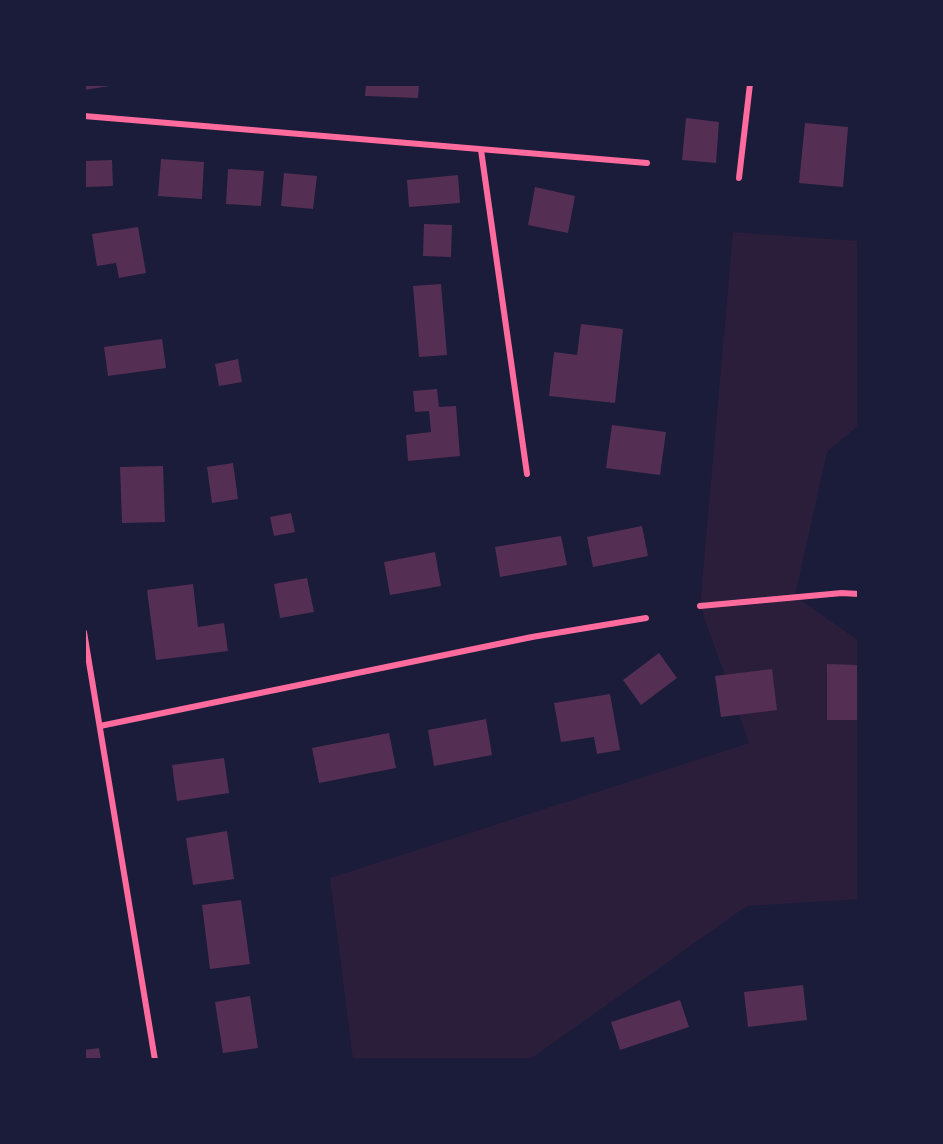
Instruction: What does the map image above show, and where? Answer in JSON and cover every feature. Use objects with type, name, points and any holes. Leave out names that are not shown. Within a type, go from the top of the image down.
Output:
[{"type":"street","points":[[739,178],[750,84]]},
{"type":"street","points":[[84,116],[647,163]]},
{"type":"street","points":[[481,150],[527,474]]},
{"type":"street","points":[[700,606],[859,594]]},
{"type":"street","points":[[100,726],[532,637],[646,618]]},
{"type":"street","points":[[84,632],[155,1060]]},
{"type":"shaded area","points":[[733,232],[859,241],[859,425],[827,452],[795,596],[859,641],[859,899],[747,906],[529,1060],[353,1060],[330,878],[749,743],[700,606]]},
{"type":"building","points":[[84,84],[116,84],[116,85],[84,90]]},
{"type":"building","points":[[366,84],[419,84],[418,98],[365,96]]},
{"type":"building","points":[[686,118],[719,122],[716,163],[682,160]]},
{"type":"building","points":[[805,123],[848,127],[843,187],[799,183]]},
{"type":"building","points":[[161,159],[204,162],[202,199],[158,196]]},
{"type":"building","points":[[112,160],[113,186],[85,187],[85,161]]},
{"type":"building","points":[[228,169],[264,171],[261,206],[226,204]]},
{"type":"building","points":[[284,173],[317,176],[313,209],[281,206]]},
{"type":"building","points":[[458,175],[460,203],[409,207],[407,180]]},
{"type":"building","points":[[535,187],[575,196],[568,233],[528,225]]},
{"type":"building","points":[[424,224],[452,225],[451,257],[423,256]]},
{"type":"building","points":[[138,227],[146,273],[119,278],[116,263],[97,266],[92,234]]},
{"type":"building","points":[[441,284],[447,355],[419,357],[413,286]]},
{"type":"building","points":[[581,324],[623,329],[615,403],[549,396],[554,352],[577,355]]},
{"type":"building","points":[[162,339],[166,368],[108,376],[104,347]]},
{"type":"building","points":[[238,359],[242,382],[219,386],[215,364]]},
{"type":"building","points":[[437,389],[439,407],[456,406],[460,456],[408,461],[406,435],[431,432],[429,411],[415,412],[413,391]]},
{"type":"building","points":[[612,425],[666,432],[660,475],[606,468]]},
{"type":"building","points":[[233,463],[238,499],[212,503],[207,467]]},
{"type":"building","points":[[163,466],[165,522],[122,523],[120,467]]},
{"type":"building","points":[[291,513],[295,532],[274,536],[270,517]]},
{"type":"building","points":[[642,526],[648,556],[593,567],[587,537]]},
{"type":"building","points":[[561,536],[567,565],[500,577],[495,547]]},
{"type":"building","points":[[435,552],[441,586],[390,595],[384,562]]},
{"type":"building","points":[[307,578],[314,612],[280,618],[274,584]]},
{"type":"building","points":[[193,584],[198,627],[224,623],[228,651],[156,660],[147,590]]},
{"type":"building","points":[[659,653],[677,678],[641,705],[623,680]]},
{"type":"building","points":[[827,664],[859,665],[859,720],[827,720]]},
{"type":"building","points":[[772,669],[777,710],[721,717],[715,676]]},
{"type":"building","points":[[610,694],[620,750],[597,754],[594,737],[561,742],[554,703]]},
{"type":"building","points":[[486,719],[492,755],[434,766],[428,730]]},
{"type":"building","points":[[389,733],[396,768],[319,783],[312,748]]},
{"type":"building","points":[[224,758],[229,793],[177,801],[172,765]]},
{"type":"building","points":[[227,831],[234,879],[193,885],[186,838]]},
{"type":"building","points":[[241,900],[250,964],[210,969],[202,905]]},
{"type":"building","points":[[803,985],[807,1020],[748,1027],[744,992]]},
{"type":"building","points":[[250,996],[258,1048],[223,1053],[215,1002]]},
{"type":"building","points":[[680,1000],[689,1027],[620,1050],[611,1022]]},
{"type":"building","points":[[99,1048],[101,1060],[84,1060],[84,1050]]}]
